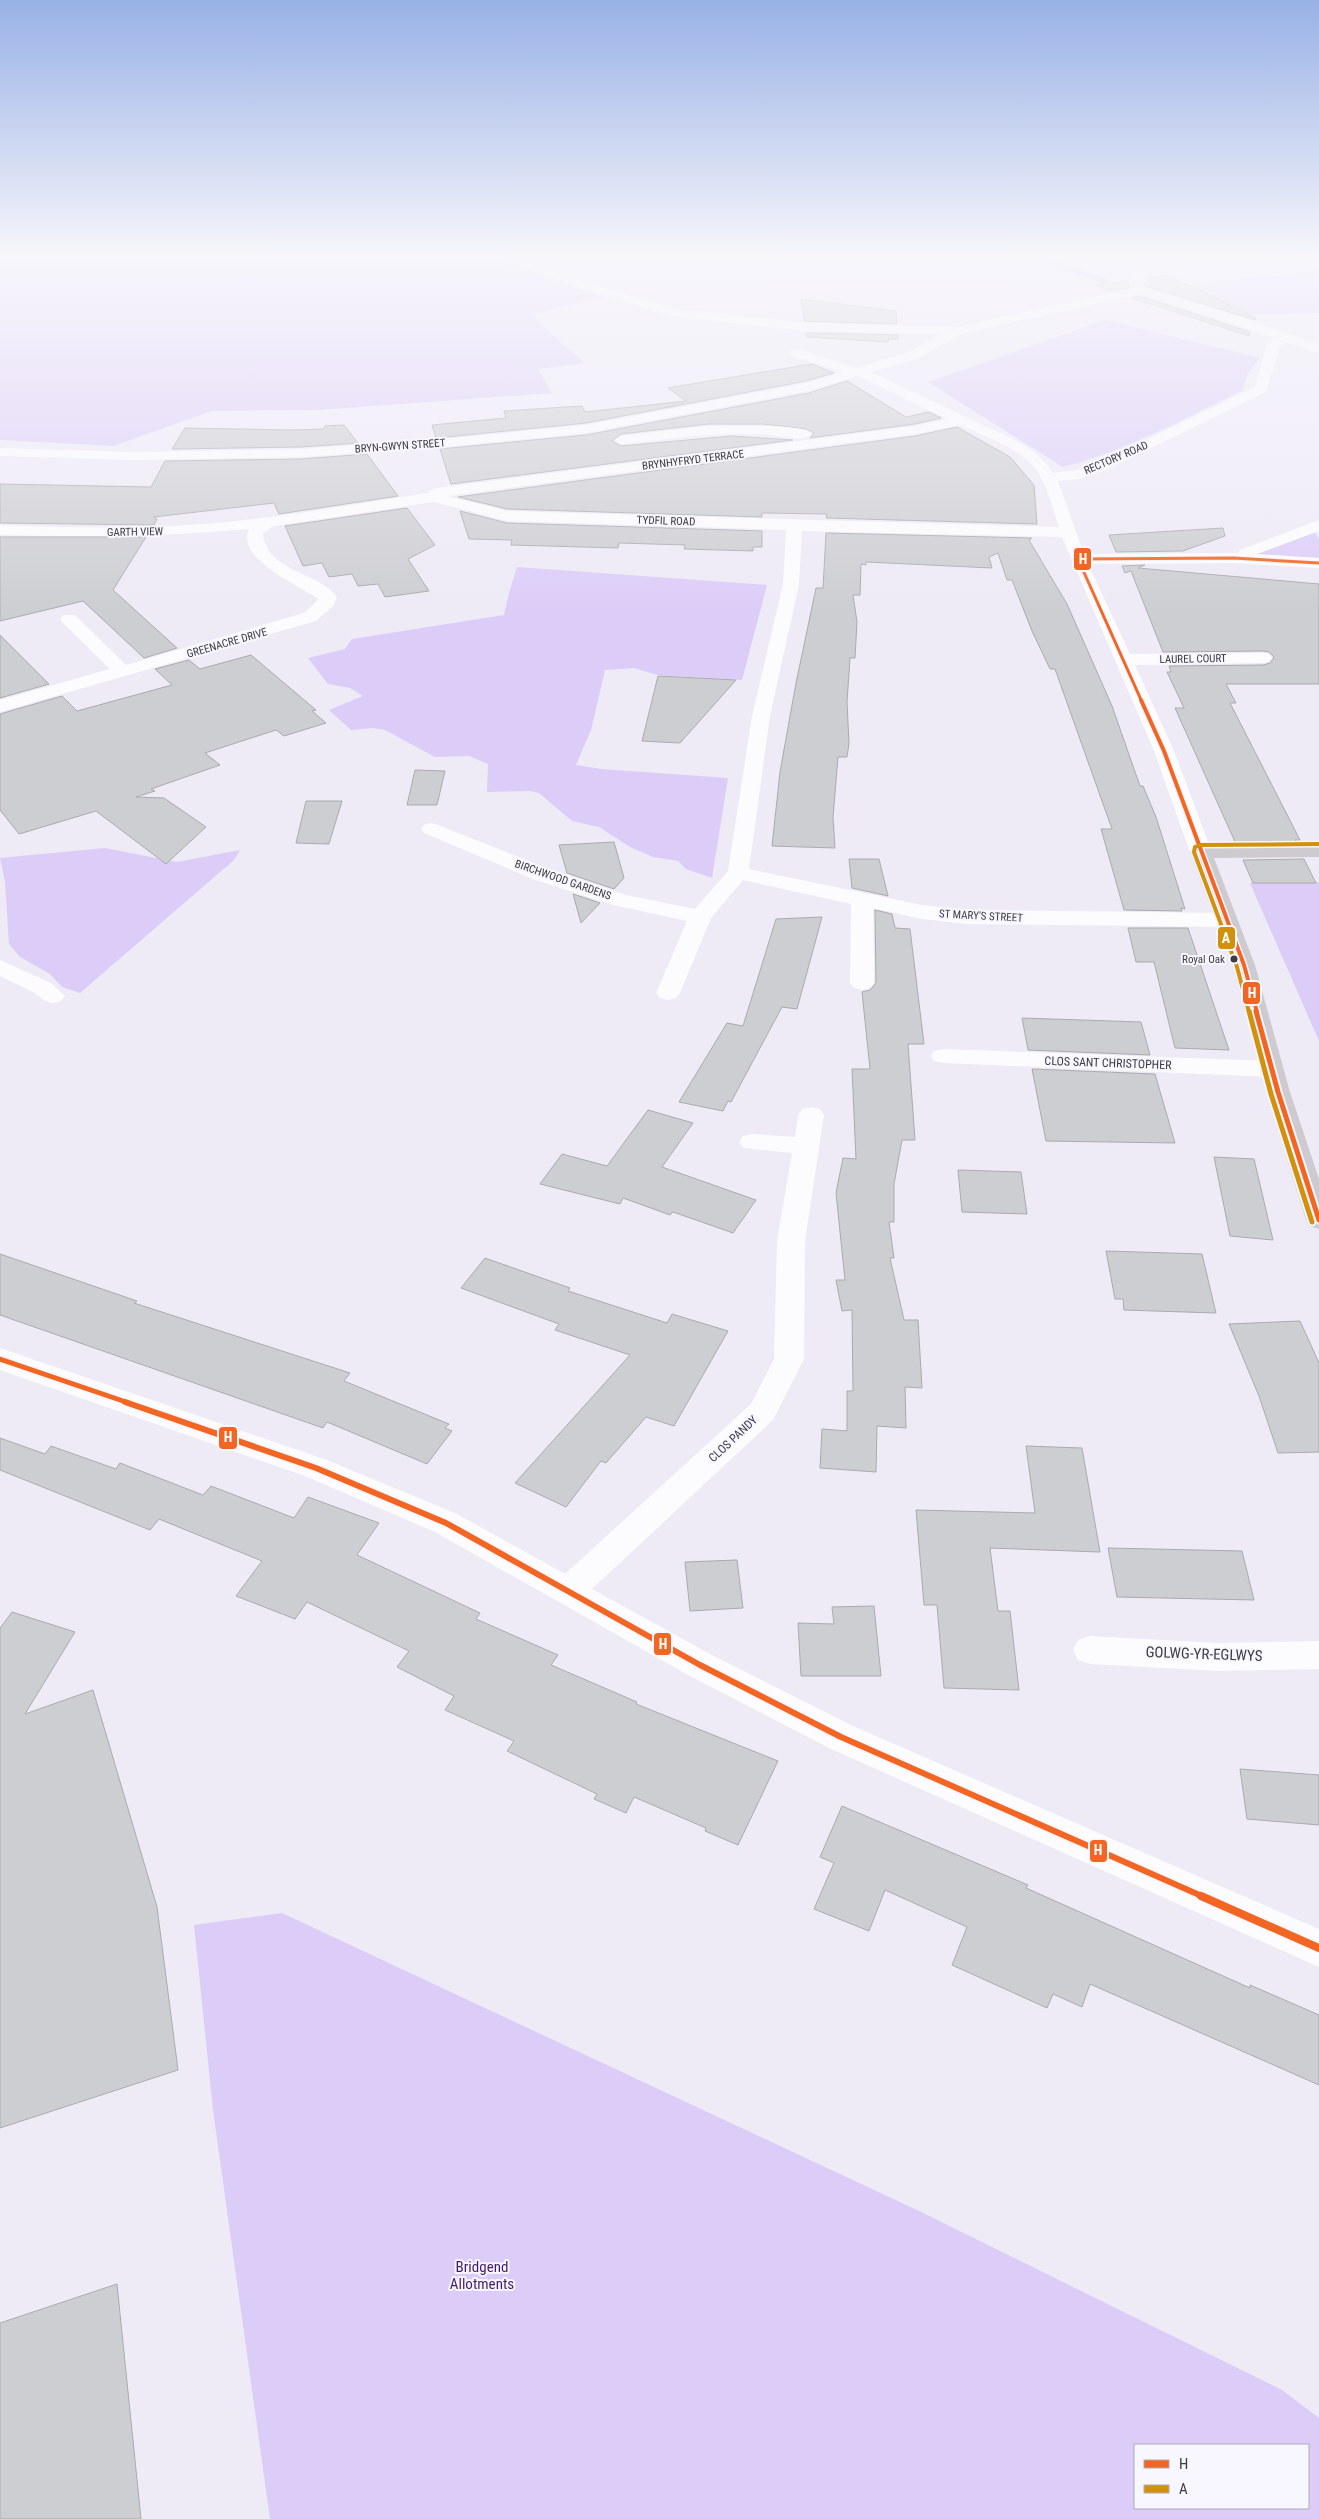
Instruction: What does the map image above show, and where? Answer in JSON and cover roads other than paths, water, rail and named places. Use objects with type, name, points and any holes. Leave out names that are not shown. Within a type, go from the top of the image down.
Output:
[{"type":"street","name":"BRYN-GWYN STREET","points":[[0,452],[135,456],[301,453],[434,444],[586,429],[808,387],[848,377]]},
{"type":"street","points":[[870,377],[1025,452],[1042,467],[1049,478],[1078,559],[1164,751],[1228,920],[1244,965],[1272,1069],[1319,1220]]},
{"type":"street","name":"RECTORY ROAD","points":[[1049,478],[1079,474],[1101,467],[1261,389],[1265,377]]},
{"type":"street","name":"BRYNHYFRYD TERRACE","points":[[424,497],[456,490],[915,430],[962,420]]},
{"type":"street","points":[[592,443],[708,430],[766,430],[844,439]]},
{"type":"street","name":"TYDFIL ROAD","points":[[269,522],[424,497],[443,498],[507,516],[794,526],[1067,532]]},
{"type":"street","name":"GARTH VIEW","points":[[0,530],[102,533],[173,531],[269,522]]},
{"type":"street","name":"GREENACRE DRIVE","points":[[0,706],[260,633],[310,617],[320,610],[327,602],[328,597],[315,587],[269,561],[258,549],[254,540],[255,531],[269,522]]},
{"type":"street","points":[[668,993],[700,917],[719,892],[738,873],[761,716],[791,584],[794,526]]},
{"type":"street","points":[[1233,558],[1317,531]]},
{"type":"street","points":[[1078,559],[1233,558],[1319,563]]},
{"type":"street","points":[[69,619],[123,672]]},
{"type":"street","name":"LAUREL COURT","points":[[1124,660],[1263,658]]},
{"type":"street","name":"BIRCHWOOD GARDENS","points":[[431,829],[541,874],[621,900],[700,917]]},
{"type":"street","points":[[1201,852],[1319,851]]},
{"type":"street","name":"ST MARY'S STREET","points":[[738,873],[922,912],[966,917],[1228,920]]},
{"type":"street","points":[[862,899],[862,983]]},
{"type":"street","points":[[0,967],[43,988],[53,996]]},
{"type":"street","name":"CLOS SANT CHRISTOPHER","points":[[943,1056],[1272,1069]]},
{"type":"street","name":"CLOS PANDY","points":[[568,1591],[762,1412],[790,1359],[791,1241],[811,1116]]},
{"type":"street","points":[[752,1142],[806,1146]]},
{"type":"street","points":[[0,1359],[316,1468],[446,1523],[700,1665],[841,1737],[1319,1948]]},
{"type":"street","name":"GOLWG-YR-EGLWYS","points":[[1090,1650],[1217,1657],[1319,1656]]},
{"type":"place","name":"Royal Oak","points":[[1234,959]]},
{"type":"park label","name":"Bridgend Allotments","points":[[482,2276]]}]
